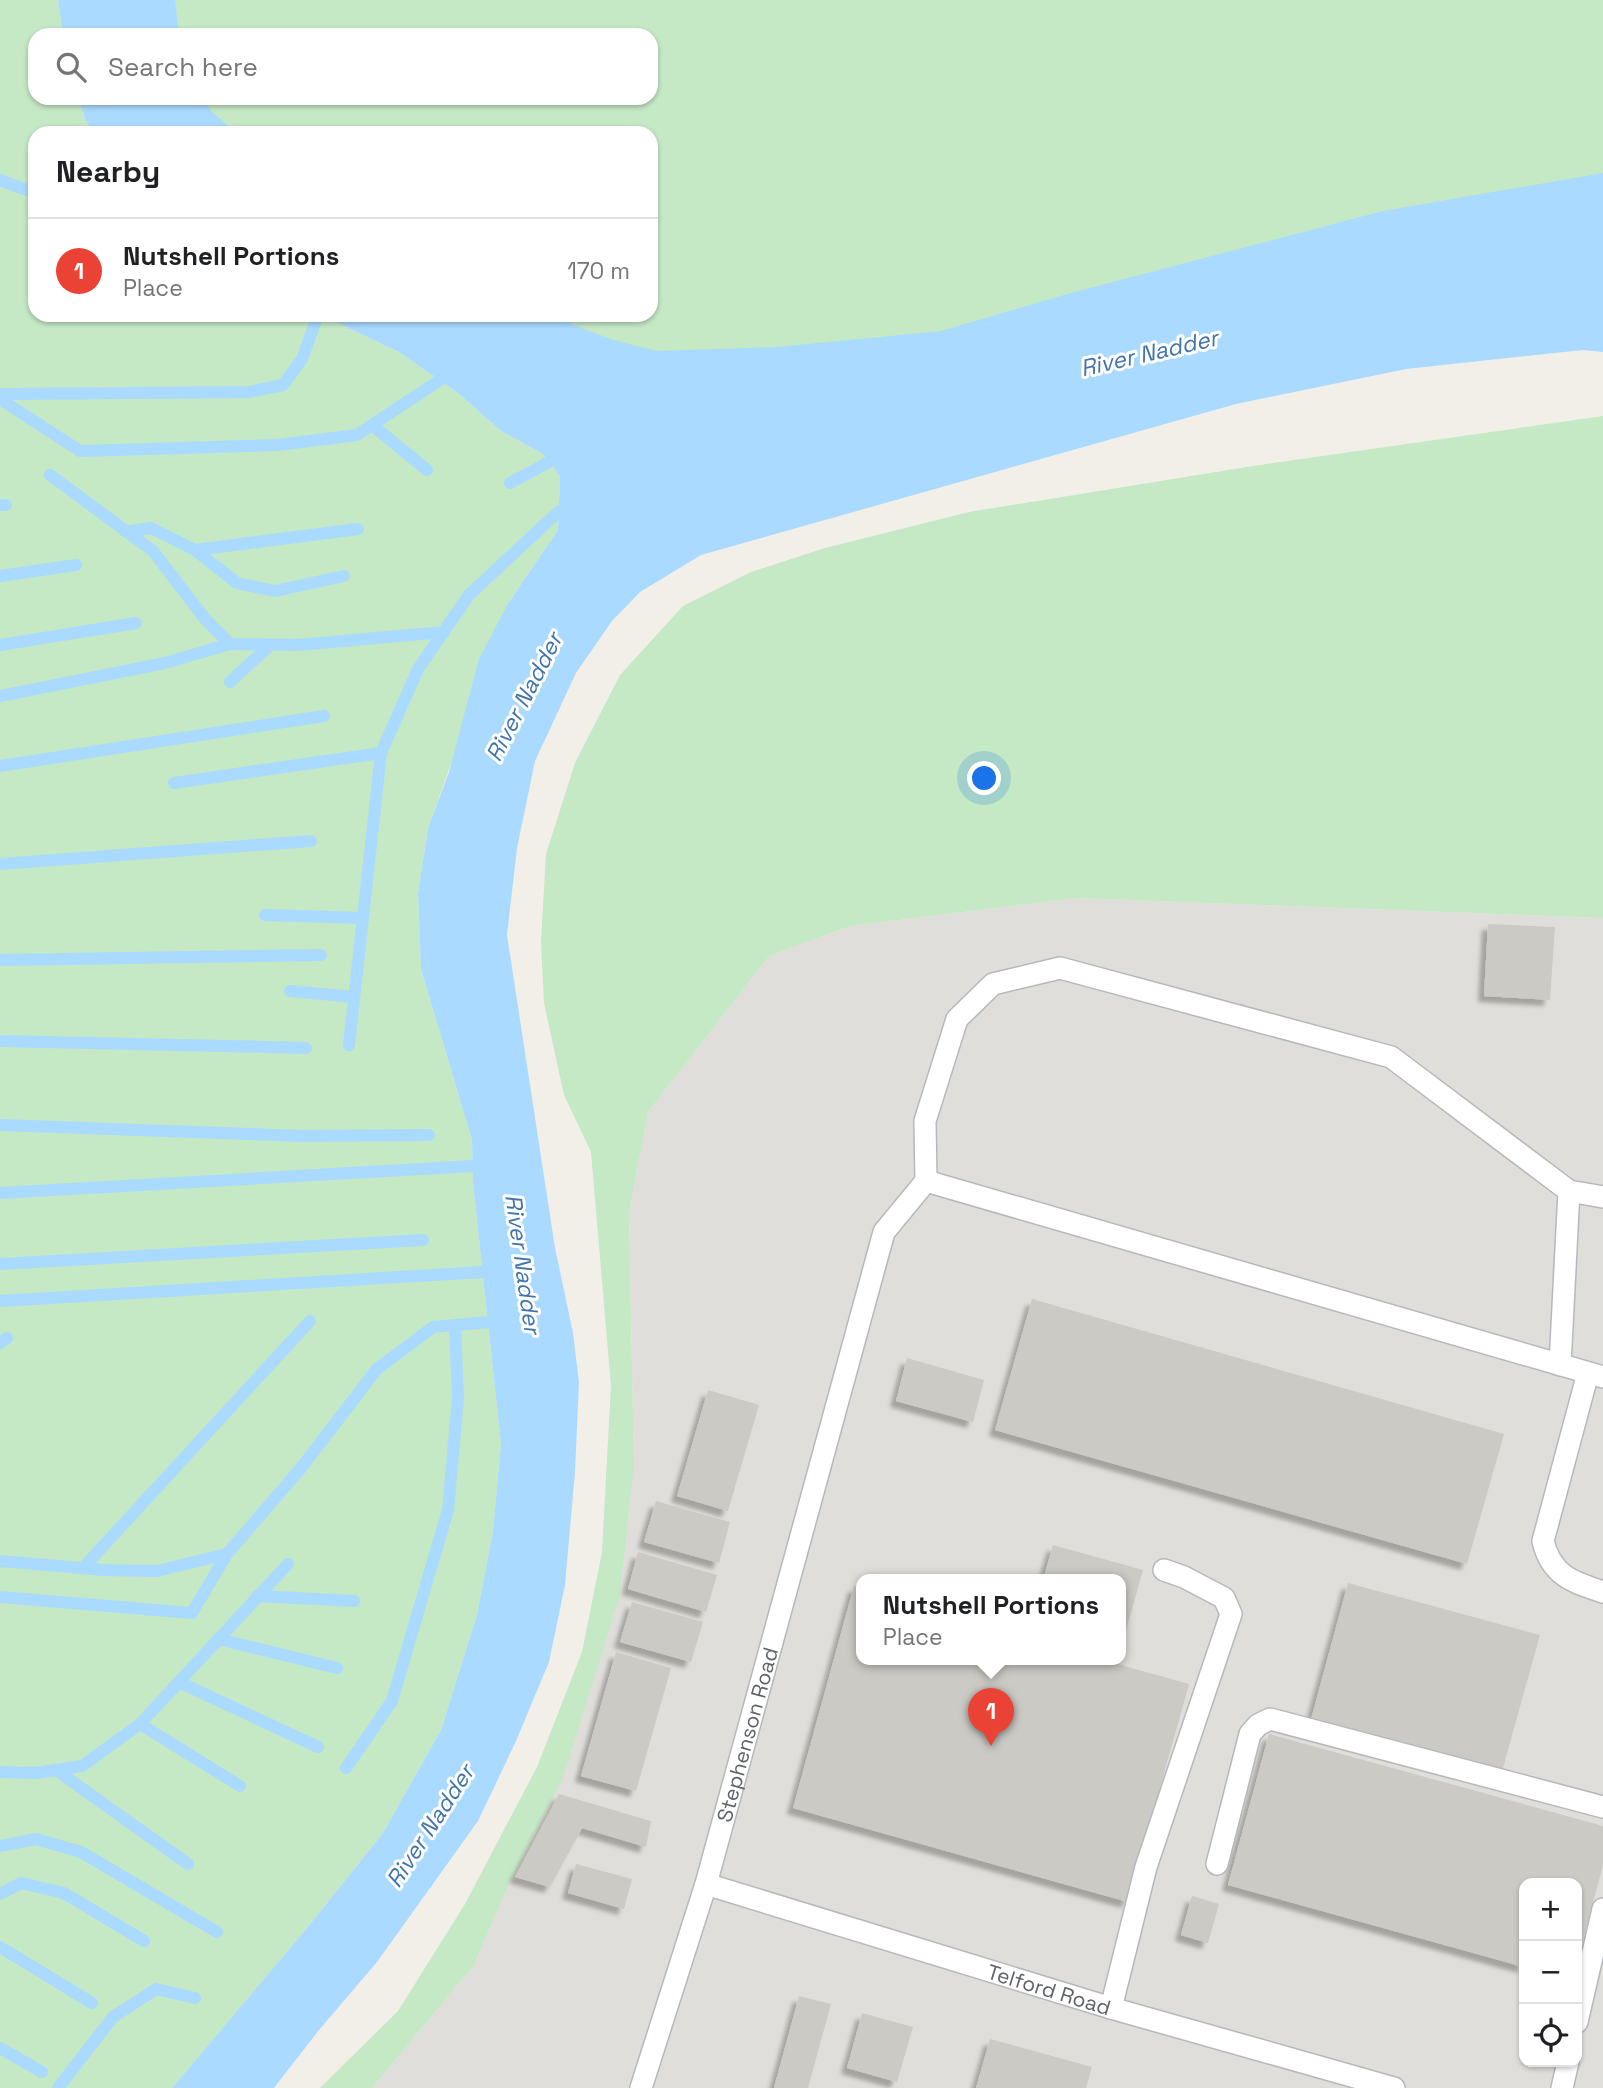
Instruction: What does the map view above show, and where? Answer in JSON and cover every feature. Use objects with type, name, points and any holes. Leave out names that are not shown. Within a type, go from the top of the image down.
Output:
[{"type":"lane","points":[[1603,1197],[1569,1191],[1391,1057],[1060,968],[993,984],[957,1019],[925,1121],[926,1181],[1595,1375],[1544,1541],[1548,1560],[1563,1575],[1603,1592]]},
{"type":"lane","name":"Stephenson Road","points":[[642,2088],[706,1884],[884,1232],[926,1181]]},
{"type":"lane","points":[[1560,1365],[1569,1191]]},
{"type":"lane","points":[[1111,2008],[1146,1867],[1231,1614],[1224,1598],[1184,1577],[1164,1570]]},
{"type":"lane","points":[[1217,1864],[1251,1734],[1258,1725],[1270,1719],[1603,1807]]},
{"type":"lane","name":"Telford Road","points":[[706,1884],[1111,2008],[1394,2088]]},
{"type":"lane","points":[[1581,2004],[1603,1909]]},
{"type":"lane","points":[[1562,2088],[1567,2067]]},
{"type":"shaded area","points":[[1077,898],[1603,918],[1603,2088],[372,2088],[474,1965],[510,1882],[620,1595],[634,1467],[629,1213],[648,1112],[769,956],[850,926]]},
{"type":"green space","points":[[0,0],[58,0],[62,28],[28,28],[28,105],[80,105],[89,126],[28,126],[28,322],[336,322],[399,352],[458,393],[501,431],[543,454],[560,476],[558,530],[509,602],[428,828],[418,893],[421,969],[472,1140],[473,1183],[501,1444],[493,1531],[477,1615],[441,1730],[383,1833],[172,2088],[0,2088]]},
{"type":"green space","points":[[114,0],[1603,0],[1603,193],[666,410],[509,322],[658,322],[658,126],[208,126],[189,105],[658,105],[658,28],[111,28]]},
{"type":"green space","points":[[1603,416],[1603,918],[1077,898],[850,926],[769,956],[648,1112],[629,1213],[634,1467],[620,1595],[564,1775],[510,1882],[474,1965],[372,2088],[320,2088],[398,2011],[465,1904],[537,1767],[582,1652],[602,1552],[611,1386],[591,1152],[564,1095],[544,1003],[541,942],[546,854],[575,763],[620,675],[683,606],[751,572],[825,548],[969,512],[1253,466]]},
{"type":"water","points":[[58,0],[175,0],[178,28],[62,28]]},
{"type":"water","points":[[80,105],[207,105],[228,126],[89,126]]},
{"type":"water","name":"River Nadder","points":[[1603,173],[1603,352],[1583,350],[1406,369],[1236,404],[701,555],[640,592],[612,621],[576,673],[535,761],[517,848],[507,935],[555,1248],[573,1333],[579,1382],[575,1472],[565,1585],[549,1662],[478,1821],[377,1962],[274,2088],[172,2088],[383,1833],[441,1730],[477,1615],[493,1531],[501,1444],[473,1183],[472,1140],[421,969],[418,893],[428,828],[449,772],[479,659],[509,602],[558,530],[560,476],[543,454],[501,431],[458,393],[399,352],[336,322],[569,322],[613,340],[657,351],[777,347],[941,331],[1071,293],[1383,211]]},
{"type":"building","points":[[1488,924],[1555,927],[1550,1000],[1484,996]]},
{"type":"building","points":[[1032,1299],[1504,1434],[1467,1564],[995,1430]]},
{"type":"building","points":[[907,1358],[984,1380],[973,1422],[896,1401]]},
{"type":"building","points":[[708,1390],[759,1405],[728,1511],[677,1496]]},
{"type":"building","points":[[656,1501],[730,1522],[719,1563],[644,1542]]},
{"type":"building","points":[[1053,1545],[1143,1570],[1126,1630],[1126,1574],[1045,1574]]},
{"type":"building","points":[[638,1552],[717,1575],[706,1612],[628,1589]]},
{"type":"building","points":[[1348,1583],[1540,1635],[1501,1775],[1310,1723]]},
{"type":"building","points":[[854,1586],[856,1665],[1121,1665],[1189,1684],[1128,1902],[793,1808]]},
{"type":"building","points":[[632,1602],[703,1622],[691,1662],[620,1642]]},
{"type":"building","points":[[616,1652],[671,1668],[636,1791],[581,1776]]},
{"type":"building","points":[[1269,1734],[1603,1826],[1603,1865],[1582,1944],[1582,1878],[1519,1878],[1519,1966],[1228,1885]]},
{"type":"building","points":[[559,1794],[651,1821],[646,1847],[582,1828],[550,1887],[515,1877]]},
{"type":"building","points":[[576,1864],[632,1879],[624,1909],[568,1893]]},
{"type":"building","points":[[1192,1896],[1219,1904],[1208,1943],[1181,1935]]},
{"type":"building","points":[[799,1996],[831,2004],[808,2088],[774,2088]]},
{"type":"building","points":[[862,2013],[913,2027],[897,2082],[847,2068]]},
{"type":"building","points":[[990,2039],[1092,2067],[1086,2088],[976,2088]]},
{"type":"waterway","points":[[0,180],[28,190]]},
{"type":"waterway","points":[[0,394],[249,392],[283,385],[302,359],[315,322]]},
{"type":"waterway","points":[[0,399],[80,451],[278,445],[357,435],[440,380]]},
{"type":"waterway","points":[[372,425],[427,470]]},
{"type":"waterway","points":[[510,483],[549,462]]},
{"type":"waterway","points":[[50,475],[153,551],[205,619],[230,644],[297,645],[444,632]]},
{"type":"waterway","points":[[0,505],[6,505]]},
{"type":"waterway","points":[[349,1045],[381,753],[418,669],[469,595],[559,511]]},
{"type":"waterway","points":[[126,532],[151,528],[195,550],[237,583],[275,591],[344,576]]},
{"type":"waterway","points":[[195,550],[358,529]]},
{"type":"waterway","points":[[0,576],[76,565]]},
{"type":"waterway","points":[[0,645],[136,623]]},
{"type":"waterway","points":[[0,696],[165,663],[230,644]]},
{"type":"waterway","points":[[230,682],[270,645]]},
{"type":"waterway","points":[[0,766],[324,716]]},
{"type":"waterway","points":[[174,783],[381,753]]},
{"type":"waterway","points":[[0,864],[311,841]]},
{"type":"waterway","points":[[265,915],[362,918]]},
{"type":"waterway","points":[[0,960],[321,955]]},
{"type":"waterway","points":[[290,991],[354,997]]},
{"type":"waterway","points":[[0,1041],[306,1048]]},
{"type":"waterway","points":[[0,1125],[303,1136],[429,1135]]},
{"type":"waterway","points":[[0,1193],[473,1166]]},
{"type":"waterway","points":[[0,1264],[423,1240]]},
{"type":"waterway","points":[[0,1301],[483,1272]]},
{"type":"waterway","points":[[83,1568],[310,1321]]},
{"type":"waterway","points":[[0,1561],[104,1570],[157,1571],[227,1554],[301,1468],[377,1369],[433,1327],[489,1322]]},
{"type":"waterway","points":[[346,1768],[392,1701],[448,1510],[458,1398],[455,1325]]},
{"type":"waterway","points":[[0,1343],[7,1338]]},
{"type":"waterway","points":[[0,1597],[192,1613],[227,1554]]},
{"type":"waterway","points":[[0,1772],[36,1773],[82,1766],[140,1724],[288,1564]]},
{"type":"waterway","points":[[257,1596],[354,1601]]},
{"type":"waterway","points":[[218,1639],[337,1668]]},
{"type":"waterway","points":[[179,1682],[318,1747]]},
{"type":"waterway","points":[[140,1724],[240,1786]]},
{"type":"waterway","points":[[56,1770],[188,1864]]},
{"type":"waterway","points":[[0,1846],[36,1839],[81,1852],[217,1932]]},
{"type":"waterway","points":[[0,1894],[21,1883],[64,1893],[144,1941]]},
{"type":"waterway","points":[[0,1947],[92,2003]]},
{"type":"waterway","points":[[58,2088],[113,2017],[156,1989],[195,1998]]},
{"type":"waterway","points":[[0,2048],[42,2072]]},
{"type":"place","name":"Nutshell Portions","points":[[991,1746]]}]
